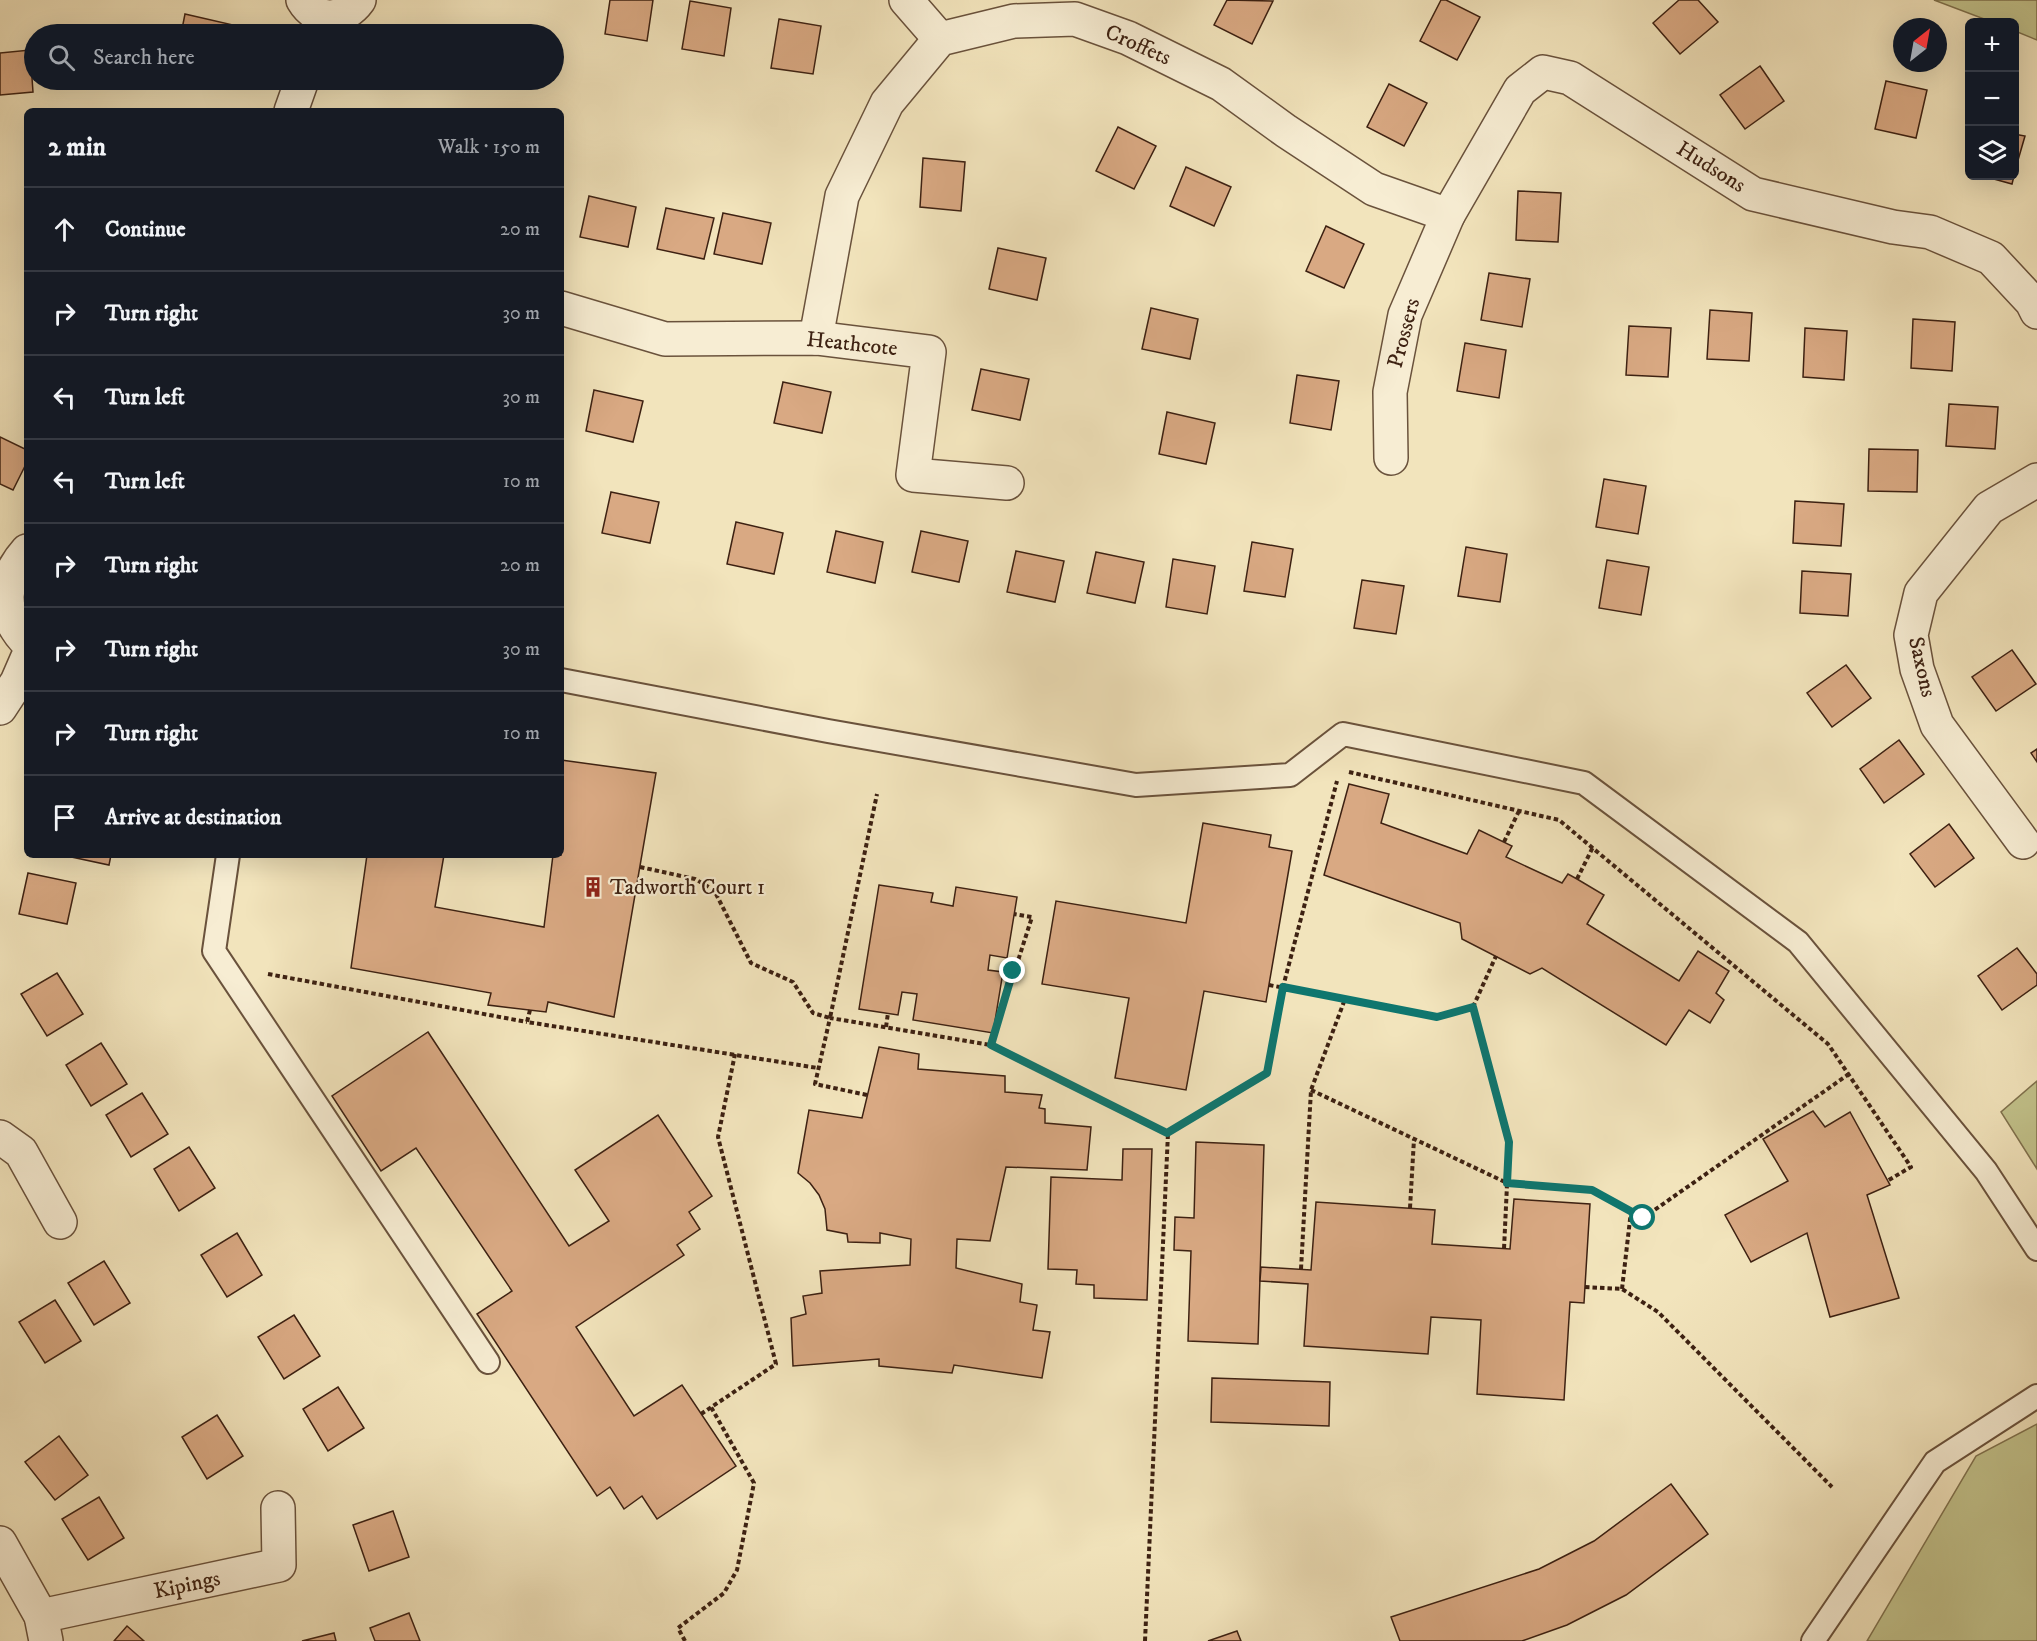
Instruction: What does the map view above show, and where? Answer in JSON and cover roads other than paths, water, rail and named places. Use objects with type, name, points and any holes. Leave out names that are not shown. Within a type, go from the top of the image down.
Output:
[{"type":"street","points":[[314,17],[334,18],[344,15],[353,9],[359,0]]},
{"type":"street","points":[[816,338],[842,196],[887,104],[940,39],[906,0]]},
{"type":"street","name":"Croffets","points":[[940,39],[1014,21],[1075,19],[1128,38],[1221,84],[1286,131],[1374,189],[1448,215]]},
{"type":"street","name":"Hudsons","points":[[1448,215],[1520,90],[1543,72],[1570,78],[1753,194],[1893,227],[1930,232],[1991,258],[2032,302],[2037,312]]},
{"type":"street","points":[[292,108],[298,90]]},
{"type":"street","name":"Prossers","points":[[1391,458],[1390,392],[1405,315],[1448,215]]},
{"type":"street","name":"Heathcote","points":[[564,309],[665,339],[816,338],[929,352],[913,475],[1007,483]]},
{"type":"street","name":"Saxons","points":[[2023,842],[1937,725],[1917,669],[1911,634],[1921,593],[1989,508],[2037,480]]},
{"type":"street","points":[[24,554],[15,564],[7,581],[5,600],[9,618],[18,634],[24,639]]},
{"type":"street","points":[[0,708],[17,682],[24,666]]},
{"type":"street","points":[[0,1137],[21,1152],[60,1222]]},
{"type":"street","name":"Kipings","points":[[43,1629],[279,1565],[278,1508]]},
{"type":"street","points":[[0,1543],[43,1629]]},
{"type":"lane","points":[[564,681],[828,731],[1136,785],[1290,775],[1343,734],[1584,783],[1798,942],[1986,1171],[2037,1249]]},
{"type":"lane","points":[[228,858],[214,951],[488,1362]]},
{"type":"lane","points":[[1813,1641],[1935,1462],[2037,1396]]},
{"type":"place","name":"Tadworth Court 1","points":[[593,887]]}]
